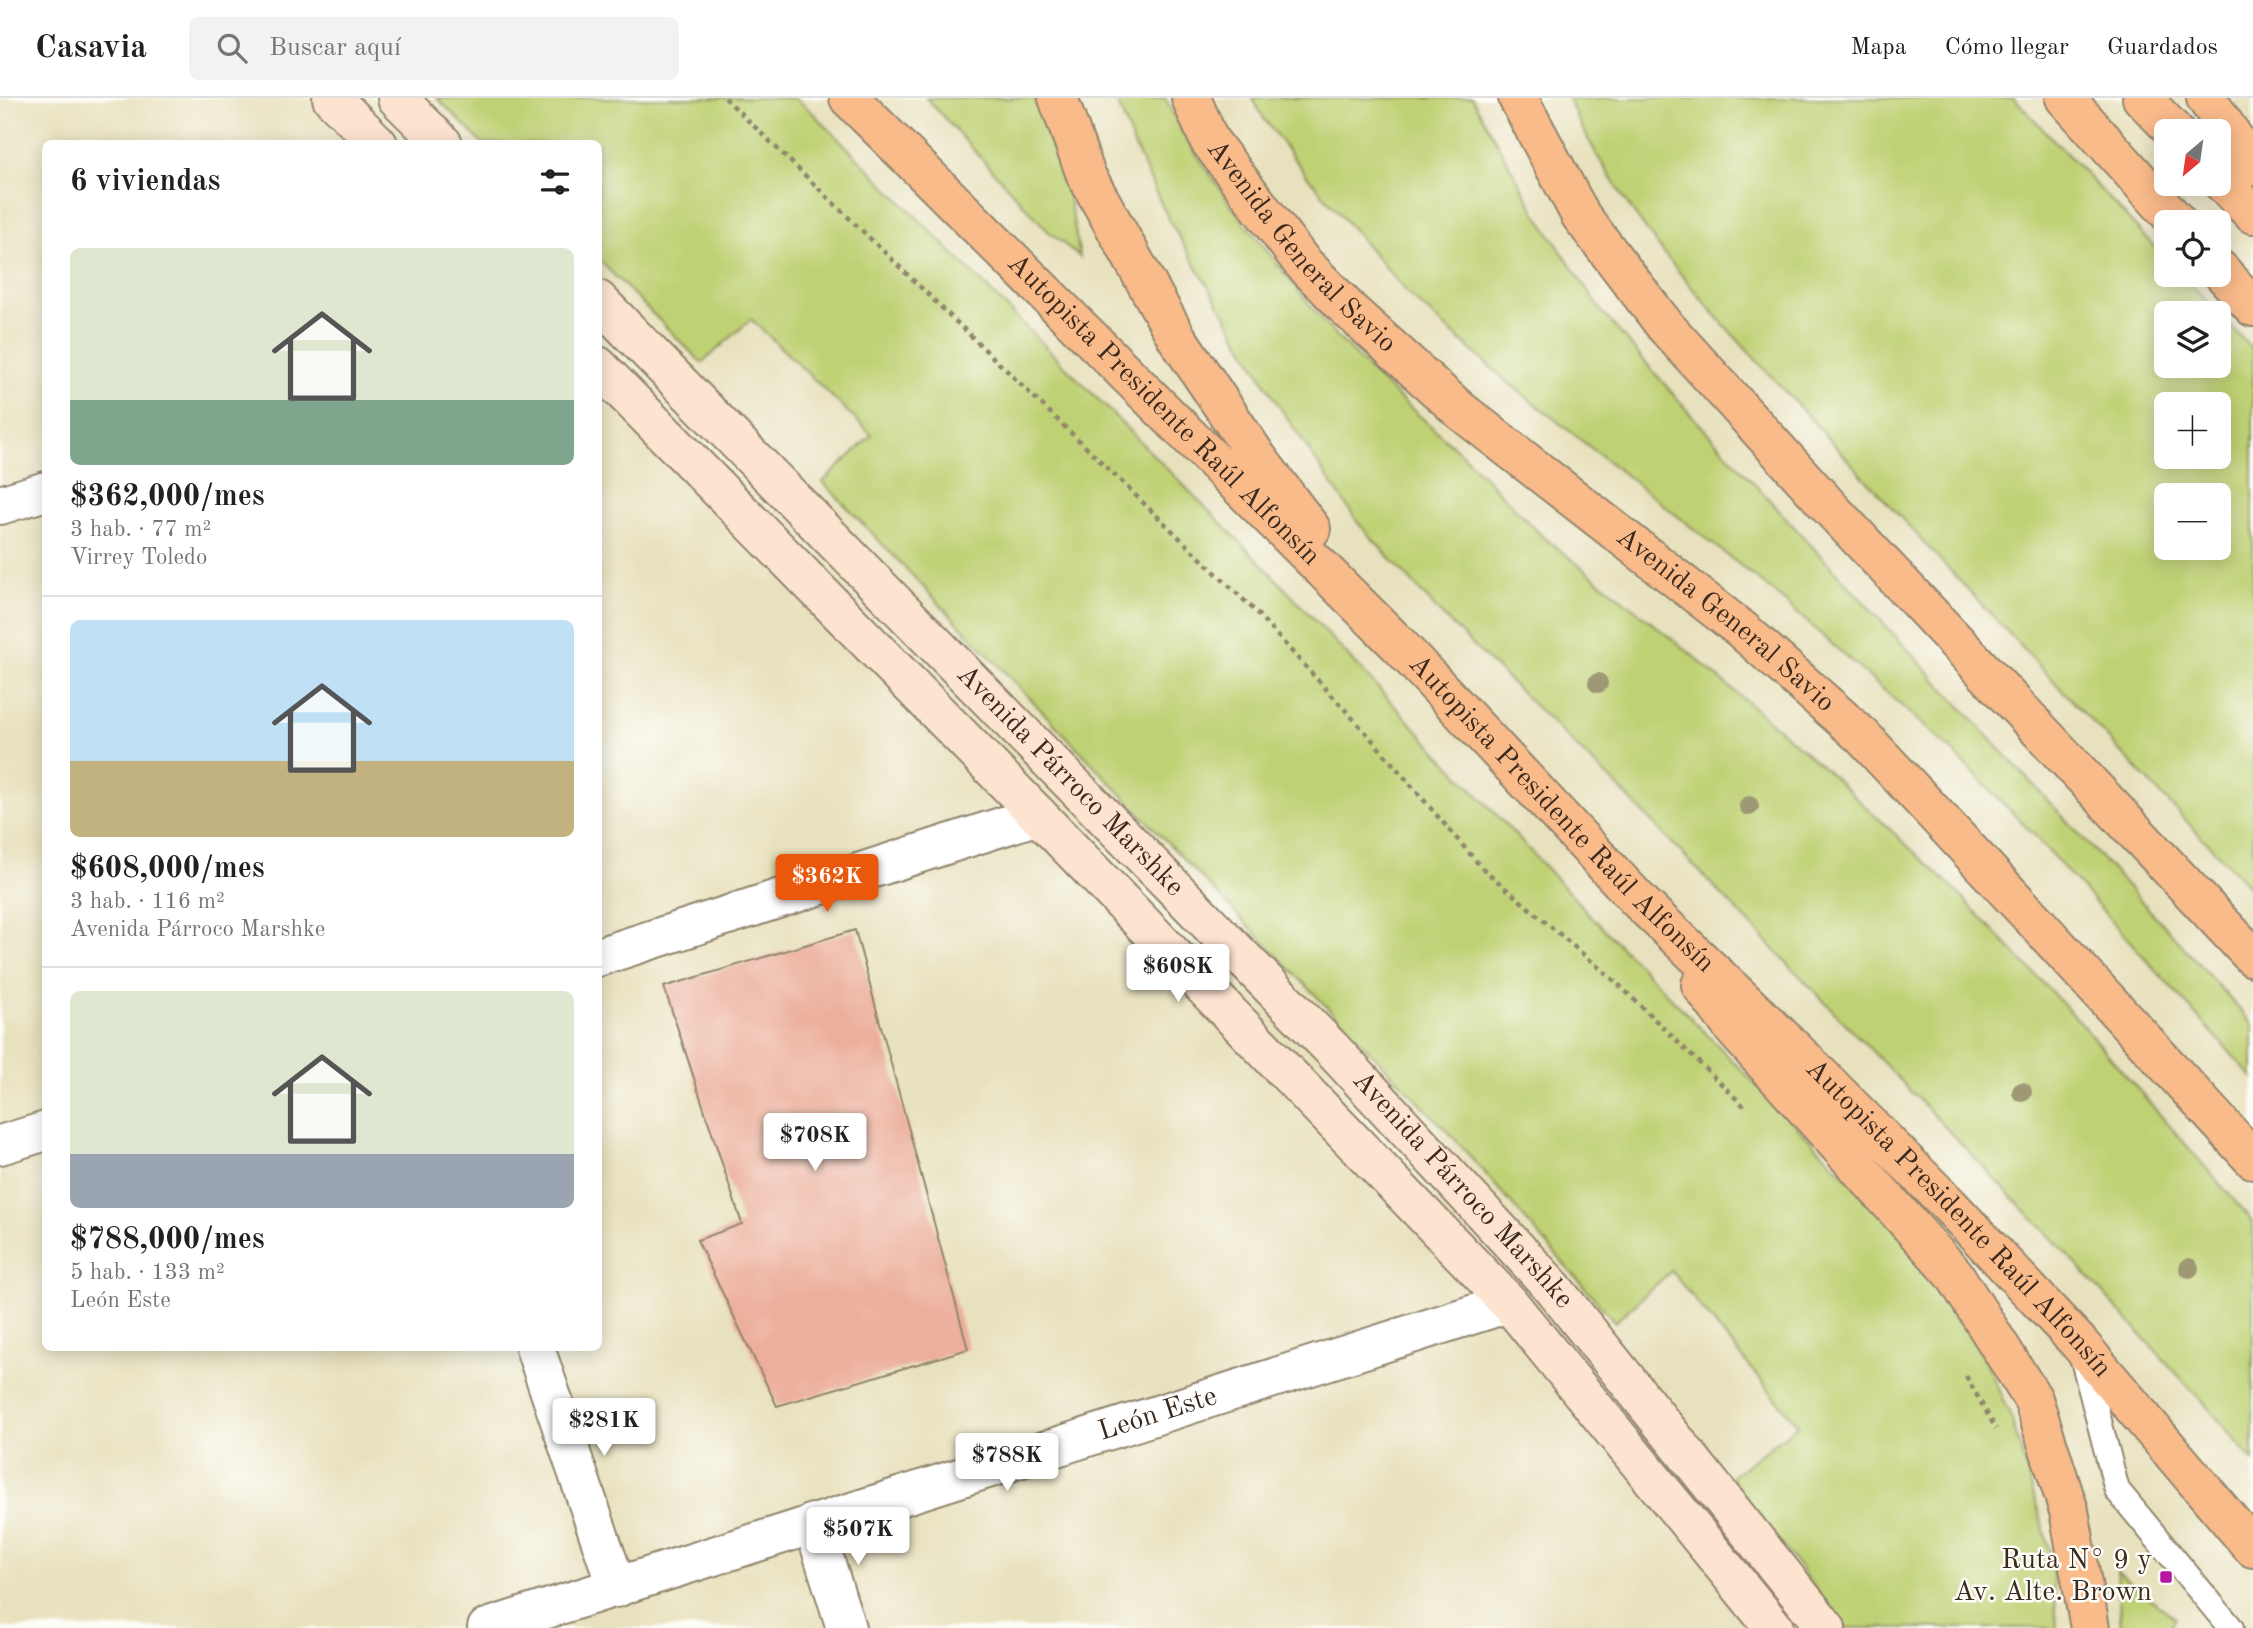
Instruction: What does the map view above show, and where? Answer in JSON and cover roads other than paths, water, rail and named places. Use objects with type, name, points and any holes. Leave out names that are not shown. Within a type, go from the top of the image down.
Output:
[{"type":"highway","name":"Autopista Presidente Raúl Alfonsín","points":[[849,98],[1399,645],[1640,902],[1789,1044],[1950,1205],[2078,1342],[2253,1548]]},
{"type":"highway","points":[[873,98],[997,243]]},
{"type":"highway","points":[[1058,98],[1086,175],[1177,338],[1259,460],[1399,645]]},
{"type":"highway","name":"Avenida General Savio","points":[[1191,98],[1209,140],[1301,261],[1350,311],[1461,411],[1741,629],[1862,736],[2253,1159]]},
{"type":"highway","points":[[1518,98],[1581,216],[1665,327],[1834,512],[2253,957]]},
{"type":"highway","points":[[2064,98],[2166,210]]},
{"type":"highway","points":[[2142,98],[2162,119]]},
{"type":"highway","points":[[2206,98],[2253,166]]},
{"type":"highway","points":[[2231,191],[2253,214]]},
{"type":"highway","points":[[2231,282],[2253,307]]},
{"type":"highway","points":[[1640,902],[1734,1029],[1954,1274],[2033,1399],[2070,1511],[2090,1628]]},
{"type":"main road","points":[[332,98],[373,140]]},
{"type":"main road","points":[[397,98],[439,140]]},
{"type":"main road","name":"Avenida Párroco Marshke","points":[[602,306],[1331,1048],[1553,1288],[1826,1628]]},
{"type":"main road","name":"Avenida Párroco Marshke","points":[[602,370],[1038,815],[1509,1303],[1774,1628]]},
{"type":"street","points":[[0,505],[42,492]]},
{"type":"street","points":[[602,956],[1038,815]]},
{"type":"street","points":[[0,1145],[42,1132]]},
{"type":"street","name":"León Este","points":[[487,1628],[1509,1303]]},
{"type":"street","points":[[536,1351],[617,1588]]},
{"type":"street","points":[[813,1523],[846,1628]]},
{"type":"lane","points":[[2078,1342],[2117,1490],[2231,1628]]},
{"type":"place","name":"Ruta N° 9 y Av. Alte. Brown","points":[[2166,1577]]}]
